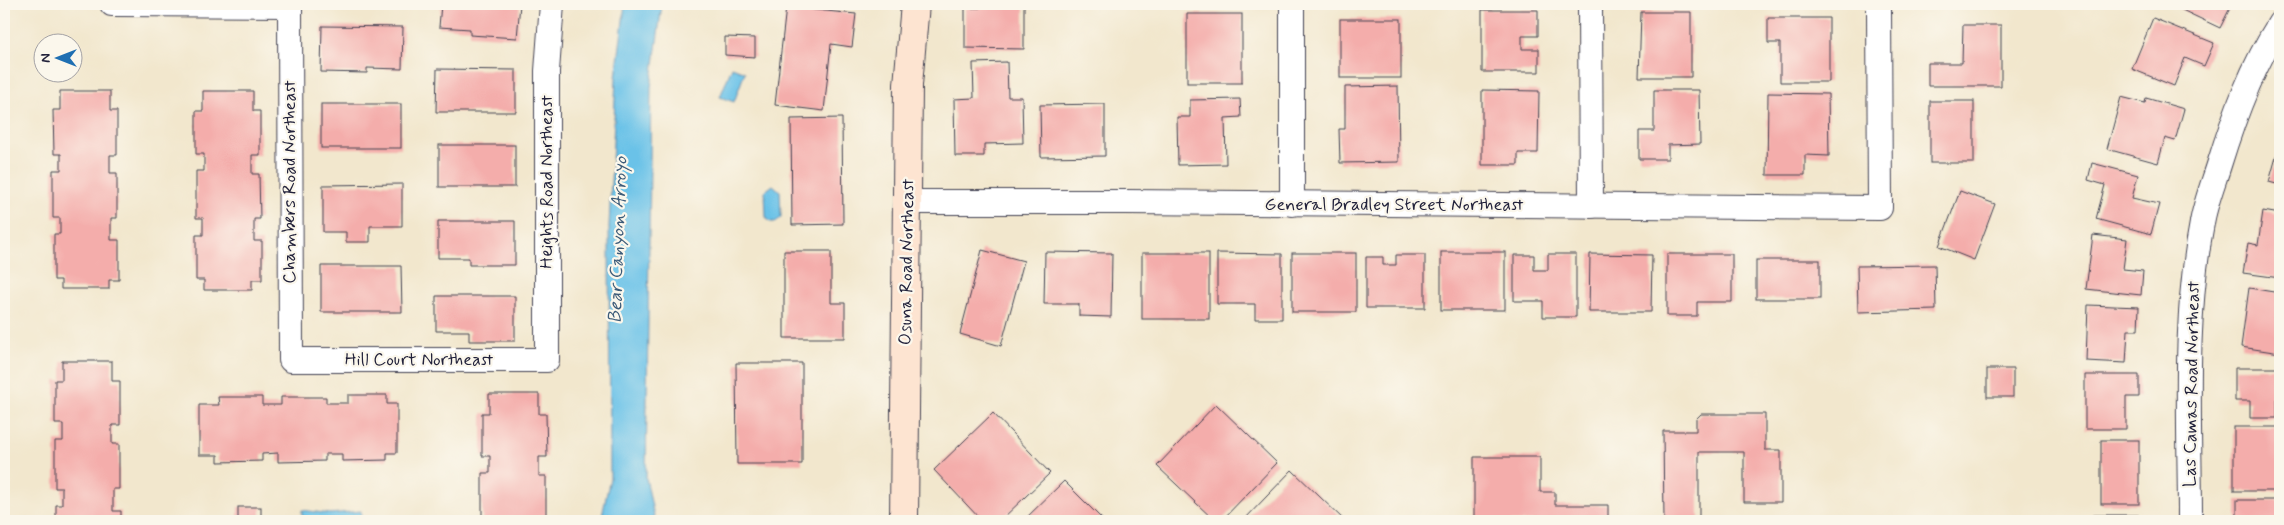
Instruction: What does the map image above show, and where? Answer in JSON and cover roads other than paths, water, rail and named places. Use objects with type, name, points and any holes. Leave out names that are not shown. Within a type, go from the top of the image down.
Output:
[{"type":"street","points":[[112,4],[290,4]]},
{"type":"street","name":"Chambers Road Northeast","points":[[290,4],[291,360]]},
{"type":"street","name":"Heights Road Northeast","points":[[547,360],[547,71],[552,4]]},
{"type":"street","name":"Osuna Road Northeast","points":[[904,521],[908,85],[915,4]]},
{"type":"street","points":[[1292,4],[1292,204]]},
{"type":"street","points":[[1590,4],[1591,206]]},
{"type":"street","name":"General Bradley Street Northeast","points":[[908,202],[1880,208],[1879,4]]},
{"type":"street","name":"Las Camas Road Northeast","points":[[2190,521],[2190,341],[2194,284],[2202,222],[2233,121],[2252,77],[2280,23]]},
{"type":"street","name":"Hill Court Northeast","points":[[291,360],[547,360]]},
{"type":"water","name":"Bear Canyon Arroyo","points":[[625,4],[662,4],[651,87],[646,478],[655,521],[601,521],[610,478],[609,226],[616,78]]},
{"type":"water","points":[[732,67],[745,72],[734,102],[720,97]]},
{"type":"water","points":[[773,185],[780,191],[781,217],[776,222],[770,222],[766,217],[765,191]]},
{"type":"water","points":[[302,510],[330,514],[361,511],[361,521],[302,521]]}]
